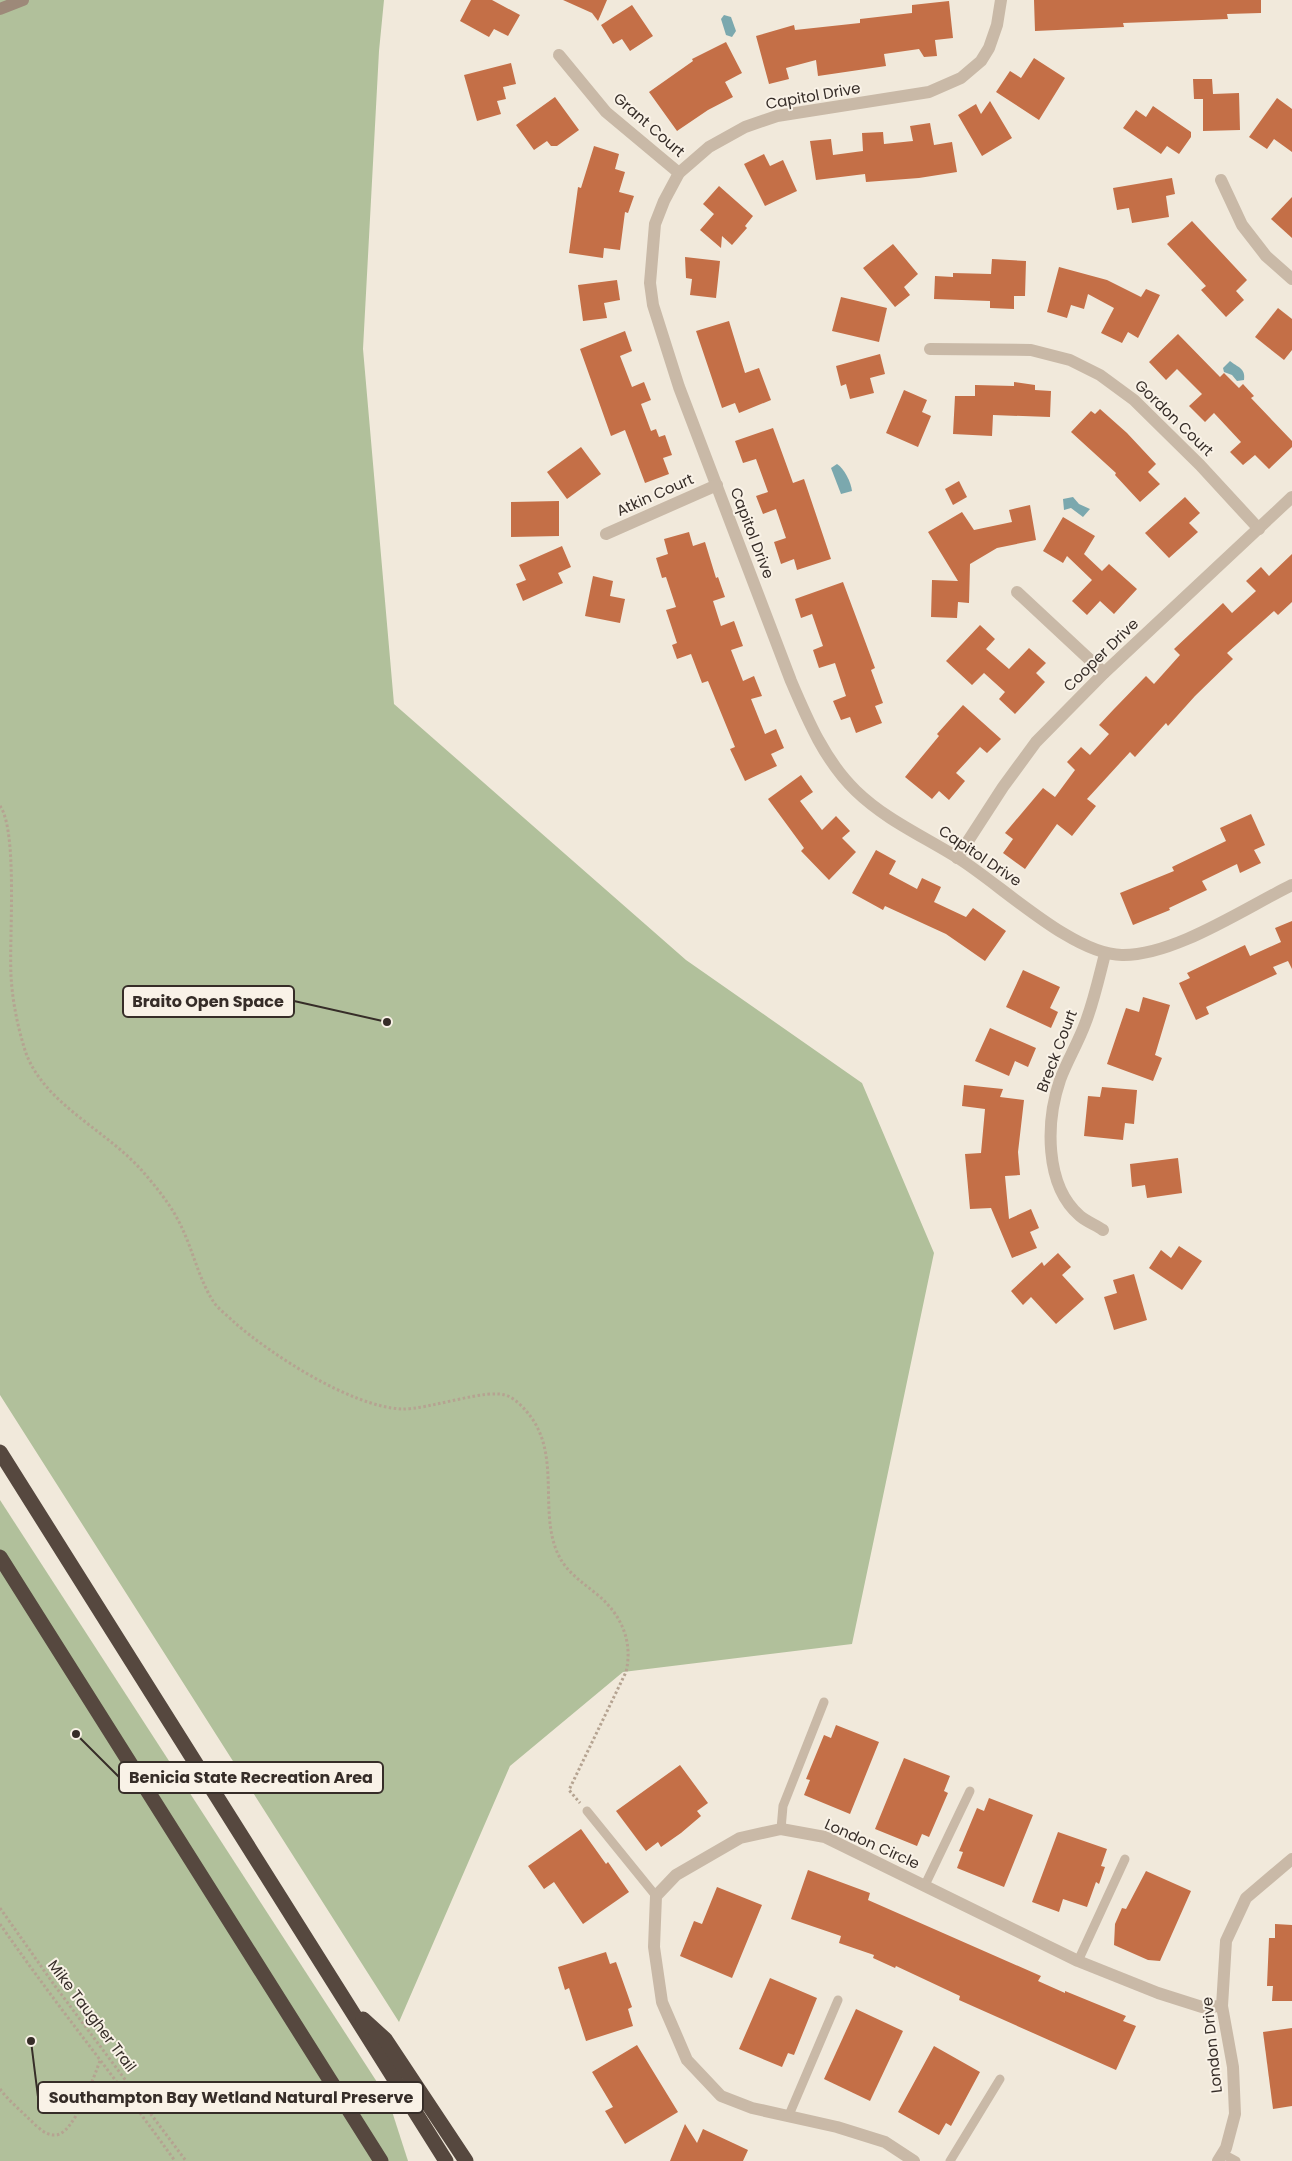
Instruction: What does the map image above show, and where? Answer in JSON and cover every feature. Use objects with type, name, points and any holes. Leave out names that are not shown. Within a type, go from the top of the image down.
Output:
[{"type":"highway","points":[[0,1452],[446,2161]]},
{"type":"highway","points":[[0,1557],[381,2161]]},
{"type":"highway","points":[[348,2006],[385,2039],[466,2161]]},
{"type":"street","points":[[0,9],[23,0]]},
{"type":"street","name":"Capitol Drive","points":[[1001,0],[997,25],[989,48],[981,61],[961,78],[929,92],[777,116],[745,127],[709,147],[679,173],[664,201],[655,224],[650,283],[653,305],[679,387],[811,729],[833,763],[856,791],[903,827],[957,858],[995,884],[1032,913],[1069,937],[1105,954],[1123,955],[1155,951],[1190,938],[1292,885]]},
{"type":"street","name":"Grant Court","points":[[559,55],[606,112],[679,173]]},
{"type":"street","points":[[1222,180],[1242,225],[1266,256],[1292,279]]},
{"type":"street","name":"Gordon Court","points":[[930,348],[1030,350],[1070,360],[1100,375],[1134,400],[1200,465],[1259,529]]},
{"type":"street","name":"Atkin Court","points":[[606,534],[717,485]]},
{"type":"street","name":"Cooper Drive","points":[[957,858],[1003,786],[1036,742],[1104,673],[1292,497]]},
{"type":"street","points":[[1017,592],[1104,673]]},
{"type":"street","name":"Breck Court","points":[[1103,1230],[1081,1217],[1068,1202],[1058,1183],[1051,1149],[1051,1115],[1060,1079],[1086,1022],[1105,954]]},
{"type":"street","name":"London Circle","points":[[656,1896],[676,1875],[740,1838],[780,1829],[825,1837],[1078,1961],[1158,1993],[1202,2007],[1222,2006]]},
{"type":"street","name":"London Drive","points":[[1220,2157],[1226,2148],[1234,2114],[1233,2067],[1222,2006],[1226,1941],[1246,1898],[1292,1859]]},
{"type":"street","points":[[656,1896],[654,1947],[662,2002],[687,2060],[720,2096],[752,2108],[789,2115],[885,2142],[914,2161]]},
{"type":"lane","points":[[780,1829],[783,1806],[824,1702]]},
{"type":"lane","points":[[924,1885],[970,1791]]},
{"type":"lane","points":[[587,1811],[656,1896]]},
{"type":"lane","points":[[1078,1961],[1125,1859]]},
{"type":"lane","points":[[789,2115],[838,2000]]},
{"type":"lane","points":[[950,2161],[1000,2079]]},
{"type":"lane","points":[[1220,2157],[1236,2161]]},
{"type":"path","points":[[0,806],[4,811],[10,836],[11,979],[20,1030],[30,1066],[41,1083],[124,1152],[143,1172],[181,1226],[214,1302],[235,1323],[310,1376],[372,1402],[400,1409],[435,1406],[493,1393],[508,1396],[529,1414],[540,1436],[549,1469],[550,1528],[556,1552],[566,1567],[601,1597],[612,1610],[622,1625],[627,1638],[628,1660],[626,1672],[569,1790],[587,1811]]},
{"type":"path","name":"Mike Taugher Trail","points":[[0,1908],[55,1986],[186,2161]]},
{"type":"path","name":"Mike Taugher Trail","points":[[0,1924],[175,2161]]},
{"type":"path","points":[[0,2089],[7,2098],[44,2132],[54,2135],[60,2134],[65,2131],[73,2119],[100,2061]]},
{"type":"green space","points":[[0,0],[384,0],[379,51],[363,349],[394,704],[686,960],[862,1083],[934,1253],[852,1644],[623,1672],[510,1766],[399,2022],[0,1395]]},
{"type":"green space","points":[[0,1500],[388,2099],[408,2161],[0,2161]]},
{"type":"water","points":[[724,15],[731,17],[736,31],[732,37],[726,35],[721,19]]},
{"type":"water","points":[[1230,361],[1242,370],[1244,380],[1237,381],[1232,375],[1224,372],[1223,368]]},
{"type":"water","points":[[837,464],[847,476],[852,491],[841,494],[831,468]]},
{"type":"water","points":[[1073,497],[1079,504],[1090,509],[1083,517],[1071,508],[1064,510],[1063,499]]},
{"type":"building","points":[[471,0],[492,0],[520,15],[508,36],[494,29],[489,37],[460,21]]},
{"type":"building","points":[[563,0],[607,0],[598,21],[592,13]]},
{"type":"building","points":[[1034,0],[1261,0],[1261,13],[1227,14],[1228,19],[1123,23],[1124,27],[1035,31]]},
{"type":"building","points":[[949,1],[953,38],[935,40],[937,56],[924,57],[919,49],[884,54],[886,66],[818,76],[816,60],[786,68],[789,79],[769,84],[756,36],[794,25],[795,30],[860,23],[860,19],[912,13],[912,5]]},
{"type":"building","points":[[632,5],[653,36],[630,51],[622,39],[613,44],[601,25]]},
{"type":"building","points":[[726,42],[742,73],[725,82],[733,97],[708,110],[677,131],[649,92],[693,61],[692,59]]},
{"type":"building","points":[[1034,58],[1065,78],[1039,120],[996,92],[1010,71],[1021,78]]},
{"type":"building","points":[[511,63],[516,84],[503,87],[506,99],[497,101],[501,114],[477,121],[464,75]]},
{"type":"building","points":[[1193,79],[1212,79],[1213,94],[1239,93],[1240,130],[1203,131],[1203,99],[1194,99]]},
{"type":"building","points":[[555,97],[579,130],[557,146],[551,146],[547,141],[534,150],[516,125]]},
{"type":"building","points":[[1277,98],[1292,109],[1292,152],[1274,139],[1267,149],[1249,137]]},
{"type":"building","points":[[990,101],[1012,138],[982,156],[958,115],[976,104],[981,114]]},
{"type":"building","points":[[1153,106],[1191,132],[1191,137],[1179,154],[1167,146],[1161,154],[1123,128],[1136,110],[1146,117]]},
{"type":"building","points":[[930,123],[934,145],[952,142],[957,172],[919,178],[866,182],[865,174],[816,180],[810,141],[831,139],[833,155],[863,151],[862,133],[883,132],[884,144],[913,141],[910,126]]},
{"type":"building","points":[[594,146],[619,154],[615,169],[625,172],[619,192],[634,196],[628,213],[625,212],[620,250],[604,248],[603,258],[569,253],[578,187],[581,188]]},
{"type":"building","points":[[764,154],[770,166],[783,160],[797,191],[765,206],[744,164]]},
{"type":"building","points":[[1172,178],[1175,194],[1166,196],[1169,217],[1132,223],[1129,208],[1117,210],[1113,188]]},
{"type":"building","points":[[719,186],[753,216],[745,226],[747,228],[732,245],[722,236],[721,248],[700,230],[714,214],[703,204]]},
{"type":"building","points":[[1292,197],[1292,238],[1271,219]]},
{"type":"building","points":[[1192,221],[1247,280],[1236,291],[1244,300],[1226,317],[1201,290],[1206,286],[1167,244]]},
{"type":"building","points":[[893,244],[918,274],[904,287],[910,295],[895,307],[863,268]]},
{"type":"building","points":[[685,257],[720,261],[716,298],[690,295],[692,279],[686,278]]},
{"type":"building","points":[[992,259],[1026,261],[1025,296],[1014,296],[1014,309],[990,308],[990,301],[934,299],[935,276],[953,277],[953,273],[991,274]]},
{"type":"building","points":[[1059,267],[1107,280],[1141,297],[1146,289],[1160,295],[1138,338],[1128,332],[1122,343],[1101,333],[1114,308],[1088,294],[1084,309],[1071,305],[1067,318],[1047,312]]},
{"type":"building","points":[[617,280],[620,300],[604,303],[607,318],[583,321],[578,285]]},
{"type":"building","points":[[841,297],[887,308],[879,342],[832,331]]},
{"type":"building","points":[[1278,308],[1292,319],[1292,350],[1284,360],[1255,337]]},
{"type":"building","points":[[729,321],[745,373],[759,368],[771,400],[739,413],[735,403],[722,408],[696,331]]},
{"type":"building","points":[[625,331],[632,351],[620,356],[632,387],[644,382],[651,400],[641,404],[651,431],[656,429],[659,437],[665,435],[672,455],[663,458],[669,474],[645,483],[625,430],[611,436],[580,349]]},
{"type":"building","points":[[1178,334],[1220,377],[1224,373],[1239,388],[1243,384],[1254,396],[1251,398],[1292,441],[1292,447],[1269,469],[1255,455],[1243,465],[1230,452],[1241,442],[1214,413],[1205,422],[1189,406],[1202,394],[1177,369],[1166,380],[1149,362]]},
{"type":"building","points":[[880,354],[885,374],[870,378],[874,393],[850,399],[846,384],[841,386],[836,366]]},
{"type":"building","points":[[1014,382],[1035,385],[1035,390],[1051,391],[1050,417],[993,415],[992,436],[953,434],[955,396],[975,396],[975,385],[1014,386]]},
{"type":"building","points":[[904,390],[927,400],[922,412],[931,416],[918,447],[886,433]]},
{"type":"building","points":[[1100,409],[1127,433],[1156,464],[1148,472],[1160,484],[1140,502],[1115,475],[1116,473],[1071,432],[1091,411],[1095,414]]},
{"type":"building","points":[[773,428],[793,483],[804,479],[831,559],[797,570],[794,559],[781,564],[774,542],[786,538],[776,509],[763,514],[756,496],[768,492],[756,459],[743,463],[735,441]]},
{"type":"building","points":[[581,447],[601,474],[567,499],[547,472]]},
{"type":"building","points":[[959,481],[967,497],[953,505],[945,489]]},
{"type":"building","points":[[1185,497],[1200,513],[1189,523],[1198,532],[1169,558],[1145,533]]},
{"type":"building","points":[[559,501],[559,536],[511,537],[511,502]]},
{"type":"building","points":[[1030,505],[1036,540],[997,548],[970,564],[969,603],[958,602],[957,618],[931,617],[932,580],[958,581],[928,532],[962,512],[974,530],[1012,522],[1009,510]]},
{"type":"building","points":[[1063,517],[1095,536],[1084,554],[1102,571],[1109,564],[1137,589],[1114,614],[1100,601],[1087,615],[1072,601],[1092,580],[1067,556],[1063,563],[1043,551]]},
{"type":"building","points":[[689,532],[693,546],[705,542],[716,578],[718,577],[725,597],[713,601],[721,626],[734,621],[743,646],[731,650],[743,681],[754,676],[762,696],[751,699],[765,734],[776,729],[784,748],[771,754],[777,766],[745,781],[730,749],[735,747],[708,681],[702,683],[691,654],[677,659],[672,645],[677,643],[666,610],[676,607],[666,577],[662,578],[656,558],[668,554],[664,539]]},
{"type":"building","points":[[562,546],[571,567],[558,573],[563,583],[523,601],[516,584],[526,580],[519,565]]},
{"type":"building","points":[[1292,554],[1292,602],[1278,615],[1274,611],[1227,653],[1233,659],[1195,696],[1168,726],[1166,723],[1135,757],[1130,752],[1087,799],[1096,806],[1072,836],[1057,824],[1025,869],[1003,853],[1013,839],[1005,833],[1043,788],[1055,797],[1075,770],[1067,762],[1081,747],[1090,755],[1109,734],[1099,725],[1114,709],[1146,676],[1154,684],[1180,655],[1174,649],[1223,603],[1232,613],[1256,591],[1246,581],[1261,567],[1269,576]]},
{"type":"building","points":[[593,576],[613,581],[610,596],[625,599],[620,623],[585,616]]},
{"type":"building","points":[[843,582],[875,668],[871,670],[883,703],[875,706],[882,723],[856,733],[850,717],[841,720],[833,701],[846,696],[835,663],[819,668],[813,650],[823,646],[812,614],[801,618],[795,599]]},
{"type":"building","points":[[980,625],[995,639],[986,649],[1009,669],[1029,648],[1046,663],[1036,673],[1045,682],[1015,714],[999,699],[1005,692],[984,673],[972,685],[946,661]]},
{"type":"building","points":[[963,705],[1001,739],[987,753],[980,747],[956,773],[965,781],[949,800],[939,791],[932,799],[905,777],[939,736],[937,734]]},
{"type":"building","points":[[801,775],[813,792],[800,801],[822,830],[836,816],[850,831],[842,838],[856,852],[829,880],[801,851],[804,848],[768,799]]},
{"type":"building","points":[[1251,814],[1265,845],[1254,850],[1261,863],[1240,873],[1237,864],[1202,881],[1207,890],[1169,908],[1170,910],[1133,925],[1120,893],[1174,871],[1172,867],[1226,841],[1220,828]]},
{"type":"building","points":[[876,850],[896,861],[889,874],[917,889],[922,878],[941,887],[934,902],[966,917],[973,908],[1006,931],[985,961],[946,934],[885,906],[883,910],[852,893]]},
{"type":"building","points":[[1292,921],[1292,969],[1288,961],[1273,967],[1277,974],[1206,1007],[1209,1014],[1196,1020],[1179,983],[1190,978],[1187,973],[1245,945],[1250,956],[1281,942],[1275,928]]},
{"type":"building","points":[[1023,970],[1060,987],[1050,1008],[1058,1012],[1051,1028],[1006,1007]]},
{"type":"building","points":[[1143,997],[1170,1005],[1155,1055],[1162,1058],[1153,1081],[1107,1064],[1126,1008],[1139,1012]]},
{"type":"building","points":[[990,1028],[1036,1048],[1028,1067],[1015,1061],[1009,1076],[975,1061]]},
{"type":"building","points":[[964,1085],[1003,1089],[1000,1097],[1024,1100],[1018,1152],[1020,1175],[1005,1176],[1009,1219],[1031,1209],[1039,1228],[1030,1232],[1037,1248],[1012,1258],[991,1208],[970,1209],[965,1154],[981,1153],[985,1109],[962,1106]]},
{"type":"building","points":[[1102,1087],[1137,1090],[1134,1124],[1125,1123],[1123,1140],[1084,1136],[1088,1096],[1100,1097]]},
{"type":"building","points":[[1178,1158],[1182,1193],[1147,1198],[1145,1185],[1132,1187],[1130,1164]]},
{"type":"building","points":[[1179,1246],[1202,1261],[1182,1290],[1149,1268],[1161,1250],[1171,1258]]},
{"type":"building","points":[[1058,1253],[1071,1267],[1062,1275],[1084,1299],[1056,1324],[1031,1297],[1023,1305],[1011,1291],[1042,1262],[1044,1266]]},
{"type":"building","points":[[1134,1274],[1147,1320],[1114,1330],[1104,1297],[1117,1293],[1113,1280]]},
{"type":"building","points":[[836,1725],[879,1742],[850,1814],[804,1795],[810,1780],[806,1779],[824,1735],[831,1738]]},
{"type":"building","points":[[904,1758],[950,1776],[944,1791],[948,1793],[929,1837],[922,1834],[917,1846],[875,1829]]},
{"type":"building","points":[[680,1765],[708,1803],[697,1811],[701,1816],[681,1833],[661,1847],[658,1842],[646,1851],[616,1811]]},
{"type":"building","points":[[989,1798],[1033,1815],[1004,1887],[957,1868],[963,1852],[959,1851],[977,1808],[984,1811]]},
{"type":"building","points":[[581,1829],[629,1892],[583,1924],[554,1882],[544,1889],[528,1866]]},
{"type":"building","points":[[1058,1832],[1107,1849],[1101,1866],[1105,1867],[1099,1884],[1096,1882],[1087,1907],[1063,1899],[1059,1912],[1032,1902]]},
{"type":"building","points":[[808,1870],[870,1893],[868,1900],[1041,1976],[1038,1981],[1126,2016],[1123,2021],[1136,2026],[1116,2070],[959,2000],[960,1996],[896,1966],[895,1968],[873,1958],[874,1955],[839,1943],[841,1936],[791,1919]]},
{"type":"building","points":[[1146,1871],[1191,1891],[1160,1961],[1148,1960],[1114,1945],[1115,1924],[1122,1908],[1126,1909]]},
{"type":"building","points":[[717,1887],[762,1905],[732,1978],[680,1956],[694,1921],[702,1924]]},
{"type":"building","points":[[1275,1924],[1292,1925],[1292,2001],[1272,2001],[1273,1986],[1267,1986],[1269,1938],[1275,1938]]},
{"type":"building","points":[[606,1952],[610,1964],[616,1962],[632,2007],[628,2009],[633,2026],[586,2041],[569,1988],[565,1990],[558,1967]]},
{"type":"building","points":[[770,1978],[817,1998],[794,2055],[788,2053],[782,2067],[739,2049]]},
{"type":"building","points":[[856,2009],[903,2031],[870,2101],[824,2079]]},
{"type":"building","points":[[1292,2028],[1292,2106],[1273,2109],[1263,2032]]},
{"type":"building","points":[[637,2045],[678,2112],[625,2144],[605,2111],[613,2107],[592,2072]]},
{"type":"building","points":[[934,2046],[980,2072],[951,2126],[946,2123],[939,2135],[898,2112]]},
{"type":"building","points":[[685,2124],[697,2143],[703,2129],[748,2150],[743,2161],[670,2161]]},
{"type":"place","name":"Braito Open Space","points":[[387,1022]]},
{"type":"place","name":"Benicia State Recreation Area","points":[[76,1734]]},
{"type":"place","name":"Southampton Bay Wetland Natural Preserve","points":[[31,2041]]}]
